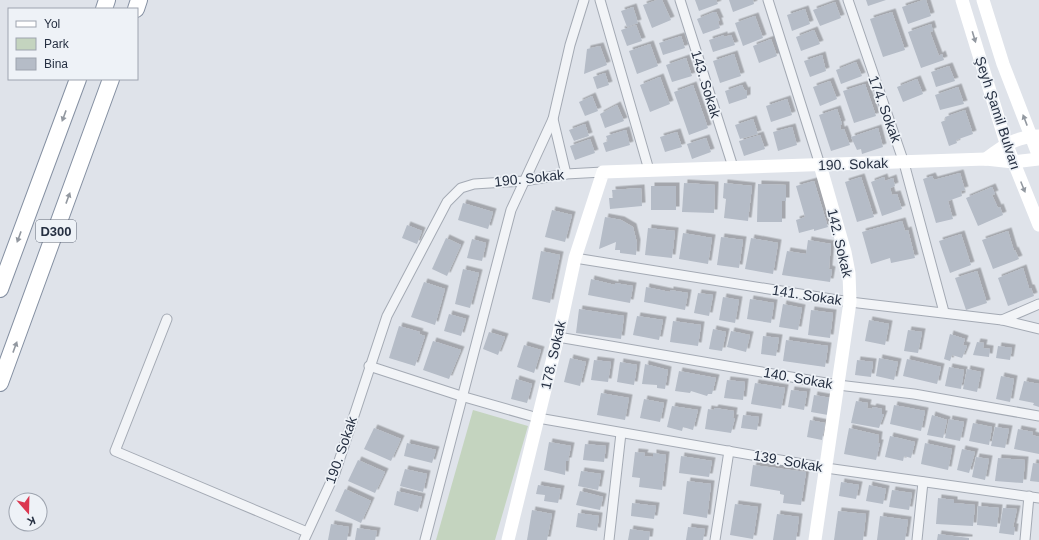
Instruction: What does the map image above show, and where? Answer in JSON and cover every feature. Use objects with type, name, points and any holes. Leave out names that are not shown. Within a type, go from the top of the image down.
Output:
[{"type":"highway","name":"D300","points":[[0,288],[78,80]]},
{"type":"highway","name":"D300","points":[[0,383],[111,80]]},
{"type":"street","points":[[425,540],[510,210],[553,118],[570,45],[584,0]]},
{"type":"street","points":[[600,0],[649,170]]},
{"type":"street","name":"143. Sokak","points":[[680,0],[733,167]]},
{"type":"street","name":"142. Sokak","points":[[768,0],[820,165],[845,252],[849,273],[850,302],[815,540]]},
{"type":"street","name":"174. Sokak","points":[[848,0],[904,162],[944,312]]},
{"type":"street","name":"Şeyh Şamil Bulvarı","points":[[962,0],[1006,143],[1039,225]]},
{"type":"street","name":"Şeyh Şamil Bulvarı","points":[[982,0],[1004,64],[1035,136],[1039,158]]},
{"type":"street","points":[[553,118],[566,174]]},
{"type":"street","points":[[986,159],[1006,143],[1035,136]]},
{"type":"street","name":"190. Sokak","points":[[305,536],[335,473],[369,366],[387,316],[446,202],[461,188],[474,184],[524,181],[566,174],[602,172],[986,159],[1013,162],[1039,158]]},
{"type":"street","name":"178. Sokak","points":[[508,540],[558,337],[575,258],[602,172]]},
{"type":"street","name":"141. Sokak","points":[[575,258],[850,302],[1002,320],[1039,329]]},
{"type":"street","points":[[1002,320],[1039,304]]},
{"type":"street","points":[[167,319],[115,451],[305,536]]},
{"type":"street","name":"140. Sokak","points":[[558,337],[838,385],[914,394],[1039,416]]},
{"type":"street","name":"139. Sokak","points":[[369,366],[462,396],[538,418],[826,468],[1039,498]]},
{"type":"street","points":[[609,540],[621,433]]},
{"type":"street","points":[[716,540],[729,451]]},
{"type":"street","points":[[917,540],[923,482]]},
{"type":"street","points":[[1024,540],[1029,496]]},
{"type":"green space","points":[[473,410],[528,426],[495,540],[436,540]]},
{"type":"building","points":[[657,0],[662,0],[671,20],[652,28],[643,5]]},
{"type":"building","points":[[695,0],[716,0],[718,4],[699,11]]},
{"type":"building","points":[[729,0],[753,0],[754,4],[733,12]]},
{"type":"building","points":[[866,0],[886,0],[868,6]]},
{"type":"building","points":[[926,0],[931,16],[908,24],[902,7]]},
{"type":"building","points":[[835,2],[841,18],[820,26],[813,10]]},
{"type":"building","points":[[633,7],[638,23],[627,27],[621,11]]},
{"type":"building","points":[[805,9],[810,24],[792,31],[787,15]]},
{"type":"building","points":[[716,12],[720,21],[718,21],[720,28],[703,34],[697,19]]},
{"type":"building","points":[[892,12],[905,50],[883,57],[870,19]]},
{"type":"building","points":[[755,16],[763,38],[743,46],[735,23]]},
{"type":"building","points":[[931,24],[933,31],[930,32],[939,56],[942,54],[944,60],[921,68],[908,32]]},
{"type":"building","points":[[636,25],[642,41],[627,46],[621,30]]},
{"type":"building","points":[[814,30],[820,44],[801,51],[796,37]]},
{"type":"building","points":[[724,35],[724,37],[731,35],[735,45],[713,52],[709,40]]},
{"type":"building","points":[[681,36],[685,48],[663,55],[659,43]]},
{"type":"building","points":[[771,39],[777,56],[759,63],[753,46]]},
{"type":"building","points":[[650,44],[658,66],[637,74],[629,51]]},
{"type":"building","points":[[600,46],[607,65],[584,74],[587,49]]},
{"type":"building","points":[[734,54],[741,76],[720,83],[713,61]]},
{"type":"building","points":[[822,55],[826,71],[810,77],[804,61]]},
{"type":"building","points":[[686,58],[692,76],[672,82],[666,65]]},
{"type":"building","points":[[856,62],[862,76],[841,84],[836,70]]},
{"type":"building","points":[[949,66],[955,81],[936,87],[931,72]]},
{"type":"building","points":[[605,73],[609,85],[597,89],[593,77]]},
{"type":"building","points":[[660,77],[670,104],[650,112],[640,85]]},
{"type":"building","points":[[917,79],[923,94],[903,102],[897,87]]},
{"type":"building","points":[[830,81],[837,99],[820,106],[813,87]]},
{"type":"building","points":[[865,84],[876,116],[854,123],[843,91]]},
{"type":"building","points":[[693,85],[708,128],[689,135],[674,92]]},
{"type":"building","points":[[742,85],[745,91],[747,90],[747,98],[729,104],[725,91]]},
{"type":"building","points":[[958,87],[964,104],[940,110],[935,95]]},
{"type":"building","points":[[592,96],[598,111],[585,116],[579,102]]},
{"type":"building","points":[[787,99],[792,115],[771,122],[766,106]]},
{"type":"building","points":[[617,105],[624,121],[605,128],[600,114]]},
{"type":"building","points":[[837,109],[842,124],[840,125],[841,130],[844,129],[850,145],[831,151],[819,115]]},
{"type":"building","points":[[965,110],[973,134],[956,140],[957,143],[949,146],[941,122],[946,120],[945,117]]},
{"type":"building","points":[[753,119],[758,134],[740,139],[735,125]]},
{"type":"building","points":[[585,124],[589,136],[574,141],[569,130]]},
{"type":"building","points":[[792,127],[797,145],[778,151],[773,132]]},
{"type":"building","points":[[878,128],[883,147],[862,154],[861,149],[857,150],[851,137]]},
{"type":"building","points":[[626,130],[630,145],[606,152],[603,143],[608,141],[606,136]]},
{"type":"building","points":[[677,132],[682,147],[665,152],[660,137]]},
{"type":"building","points":[[760,135],[765,149],[744,156],[739,141]]},
{"type":"building","points":[[706,138],[711,152],[692,159],[687,144]]},
{"type":"building","points":[[590,139],[595,153],[575,160],[570,146]]},
{"type":"building","points":[[960,173],[965,190],[961,191],[962,196],[948,201],[953,219],[936,223],[923,179],[932,176],[934,180]]},
{"type":"building","points":[[861,177],[874,217],[857,222],[845,182]]},
{"type":"building","points":[[884,177],[885,181],[893,178],[895,186],[890,188],[892,195],[897,194],[902,209],[882,216],[871,182]]},
{"type":"building","points":[[814,181],[828,227],[799,233],[796,220],[805,217],[796,186]]},
{"type":"building","points":[[684,183],[715,185],[714,213],[682,212]]},
{"type":"building","points":[[724,183],[752,186],[748,221],[724,218],[726,199],[723,198]]},
{"type":"building","points":[[758,184],[786,185],[786,201],[782,201],[782,222],[757,222]]},
{"type":"building","points":[[651,186],[676,186],[676,210],[651,210]]},
{"type":"building","points":[[992,187],[995,194],[992,195],[998,208],[1000,207],[1003,215],[978,226],[966,198]]},
{"type":"building","points":[[641,188],[642,206],[610,209],[609,198],[613,198],[612,190]]},
{"type":"building","points":[[463,203],[493,212],[488,229],[458,220]]},
{"type":"building","points":[[552,210],[572,215],[565,242],[545,237]]},
{"type":"building","points":[[605,217],[621,220],[633,227],[637,243],[636,255],[620,253],[620,250],[615,250],[616,242],[599,249]]},
{"type":"building","points":[[902,221],[905,231],[908,230],[915,258],[891,263],[890,258],[871,264],[862,232]]},
{"type":"building","points":[[407,225],[422,231],[417,244],[402,238]]},
{"type":"building","points":[[648,228],[675,231],[672,258],[645,255]]},
{"type":"building","points":[[1008,231],[1014,251],[1015,250],[1019,259],[993,269],[982,240]]},
{"type":"building","points":[[683,233],[712,238],[708,264],[679,259]]},
{"type":"building","points":[[961,234],[971,265],[950,273],[939,241]]},
{"type":"building","points":[[721,237],[743,240],[739,268],[717,265]]},
{"type":"building","points":[[446,238],[461,245],[447,276],[432,269]]},
{"type":"building","points":[[751,238],[778,243],[773,274],[745,269]]},
{"type":"building","points":[[472,239],[486,243],[482,261],[467,258]]},
{"type":"building","points":[[808,240],[831,244],[829,269],[832,270],[830,282],[782,275],[787,251],[806,254]]},
{"type":"building","points":[[541,251],[560,255],[550,303],[532,299]]},
{"type":"building","points":[[1023,268],[1029,288],[1031,288],[1034,296],[1008,306],[998,278]]},
{"type":"building","points":[[463,269],[479,273],[470,308],[455,304]]},
{"type":"building","points":[[977,271],[987,303],[966,310],[955,278]]},
{"type":"building","points":[[591,279],[615,285],[615,283],[633,286],[630,303],[588,295]]},
{"type":"building","points":[[424,282],[445,289],[435,325],[411,317]]},
{"type":"building","points":[[646,287],[670,292],[670,290],[688,293],[685,310],[644,302]]},
{"type":"building","points":[[698,293],[713,295],[709,316],[694,313]]},
{"type":"building","points":[[723,297],[739,300],[735,323],[719,320]]},
{"type":"building","points":[[750,299],[774,303],[771,323],[747,319]]},
{"type":"building","points":[[783,304],[802,308],[798,330],[779,327]]},
{"type":"building","points":[[579,309],[624,316],[621,339],[576,333]]},
{"type":"building","points":[[811,310],[833,313],[830,338],[808,335]]},
{"type":"building","points":[[449,314],[466,319],[461,336],[444,331]]},
{"type":"building","points":[[637,316],[663,320],[659,340],[633,335]]},
{"type":"building","points":[[869,320],[889,324],[885,345],[865,341]]},
{"type":"building","points":[[673,321],[701,325],[698,346],[670,342]]},
{"type":"building","points":[[399,326],[420,332],[419,334],[425,336],[415,366],[389,358]]},
{"type":"building","points":[[713,329],[726,332],[722,351],[709,349]]},
{"type":"building","points":[[908,330],[922,332],[918,353],[904,351]]},
{"type":"building","points":[[731,331],[750,335],[746,352],[727,347]]},
{"type":"building","points":[[489,332],[505,337],[498,355],[483,349]]},
{"type":"building","points":[[950,334],[965,339],[963,345],[967,346],[962,358],[952,355],[950,361],[944,359]]},
{"type":"building","points":[[763,336],[779,338],[776,356],[761,354]]},
{"type":"building","points":[[786,340],[828,346],[825,367],[783,361]]},
{"type":"building","points":[[433,341],[461,350],[449,379],[423,370]]},
{"type":"building","points":[[977,342],[984,343],[983,348],[990,349],[989,357],[973,355]]},
{"type":"building","points":[[524,345],[541,350],[534,373],[517,367]]},
{"type":"building","points":[[998,346],[1012,348],[1010,360],[996,358]]},
{"type":"building","points":[[570,358],[586,362],[580,386],[564,382]]},
{"type":"building","points":[[879,358],[898,362],[894,380],[876,376]]},
{"type":"building","points":[[907,359],[941,367],[937,384],[903,376]]},
{"type":"building","points":[[594,360],[611,362],[608,382],[591,380]]},
{"type":"building","points":[[857,360],[873,362],[871,377],[855,375]]},
{"type":"building","points":[[620,362],[637,365],[634,385],[617,382]]},
{"type":"building","points":[[645,364],[668,370],[665,389],[657,388],[657,385],[642,384]]},
{"type":"building","points":[[949,367],[964,370],[961,389],[945,386]]},
{"type":"building","points":[[967,369],[981,372],[977,392],[963,389]]},
{"type":"building","points":[[679,371],[716,378],[712,394],[708,394],[707,396],[691,391],[690,393],[675,391]]},
{"type":"building","points":[[1001,376],[1014,379],[1010,402],[996,399]]},
{"type":"building","points":[[516,379],[532,384],[527,403],[511,399]]},
{"type":"building","points":[[727,380],[745,382],[743,400],[724,398]]},
{"type":"building","points":[[1024,381],[1039,384],[1039,407],[1033,405],[1034,403],[1019,400]]},
{"type":"building","points":[[755,383],[785,388],[781,409],[751,404]]},
{"type":"building","points":[[791,390],[807,392],[804,410],[788,407]]},
{"type":"building","points":[[601,393],[629,398],[625,420],[597,415]]},
{"type":"building","points":[[814,395],[831,398],[828,415],[811,412]]},
{"type":"building","points":[[644,399],[664,403],[660,422],[640,418]]},
{"type":"building","points":[[856,401],[868,403],[867,408],[872,409],[873,407],[882,409],[882,414],[884,414],[879,428],[851,423]]},
{"type":"building","points":[[894,405],[925,411],[921,431],[890,424]]},
{"type":"building","points":[[672,406],[698,410],[693,430],[683,427],[682,431],[667,427]]},
{"type":"building","points":[[715,408],[734,411],[733,418],[735,418],[731,433],[705,429],[708,409],[714,410]]},
{"type":"building","points":[[743,415],[759,417],[757,430],[741,428]]},
{"type":"building","points":[[932,415],[947,420],[943,438],[927,435]]},
{"type":"building","points":[[949,419],[964,422],[960,441],[945,438]]},
{"type":"building","points":[[810,420],[825,423],[822,440],[807,437]]},
{"type":"building","points":[[973,423],[992,427],[989,445],[969,441]]},
{"type":"building","points":[[995,427],[1009,429],[1005,448],[991,446]]},
{"type":"building","points":[[374,428],[401,439],[391,461],[364,449]]},
{"type":"building","points":[[849,428],[879,435],[878,443],[880,443],[876,460],[844,454]]},
{"type":"building","points":[[1018,429],[1033,432],[1032,435],[1039,437],[1039,454],[1014,449]]},
{"type":"building","points":[[890,436],[915,442],[911,458],[904,456],[903,461],[885,457]]},
{"type":"building","points":[[549,442],[571,446],[568,461],[566,461],[565,475],[544,470]]},
{"type":"building","points":[[407,443],[436,450],[432,463],[404,456]]},
{"type":"building","points":[[925,443],[952,449],[948,470],[921,464]]},
{"type":"building","points":[[585,444],[606,446],[604,462],[583,460]]},
{"type":"building","points":[[962,449],[975,452],[969,473],[957,470]]},
{"type":"building","points":[[635,452],[645,453],[644,456],[653,457],[653,453],[666,455],[662,490],[639,487],[640,478],[632,477]]},
{"type":"building","points":[[681,456],[712,461],[709,477],[679,473]]},
{"type":"building","points":[[976,457],[989,459],[985,480],[972,477]]},
{"type":"building","points":[[998,458],[1025,460],[1023,483],[995,481]]},
{"type":"building","points":[[358,460],[385,472],[375,493],[348,481]]},
{"type":"building","points":[[1033,463],[1039,464],[1039,482],[1030,481]]},
{"type":"building","points":[[753,465],[806,472],[801,505],[783,503],[784,495],[780,494],[780,491],[750,486]]},
{"type":"building","points":[[405,469],[427,474],[423,492],[400,486]]},
{"type":"building","points":[[581,471],[601,474],[598,490],[578,486]]},
{"type":"building","points":[[687,481],[711,484],[707,518],[683,514]]},
{"type":"building","points":[[841,482],[859,485],[856,499],[839,496]]},
{"type":"building","points":[[538,485],[561,489],[558,503],[544,501],[545,495],[536,494]]},
{"type":"building","points":[[869,485],[886,489],[883,504],[866,501]]},
{"type":"building","points":[[345,489],[371,501],[361,523],[335,511]]},
{"type":"building","points":[[892,490],[912,493],[909,510],[889,507]]},
{"type":"building","points":[[397,491],[422,497],[418,512],[394,505]]},
{"type":"building","points":[[580,491],[603,497],[600,510],[576,505]]},
{"type":"building","points":[[938,498],[954,500],[954,503],[975,505],[973,526],[936,524]]},
{"type":"building","points":[[632,503],[656,506],[654,519],[631,516]]},
{"type":"building","points":[[735,504],[758,507],[753,539],[730,535]]},
{"type":"building","points":[[978,506],[999,508],[997,527],[977,525]]},
{"type":"building","points":[[1003,508],[1017,509],[1013,527],[1015,527],[1014,535],[999,533]]},
{"type":"building","points":[[532,510],[552,514],[547,540],[527,540]]},
{"type":"building","points":[[838,511],[866,514],[863,540],[834,540]]},
{"type":"building","points":[[578,513],[599,516],[597,531],[576,527]]},
{"type":"building","points":[[777,514],[799,517],[796,540],[773,540]]},
{"type":"building","points":[[880,516],[908,520],[905,540],[877,540]]},
{"type":"building","points":[[331,524],[349,527],[347,540],[328,540]]},
{"type":"building","points":[[688,527],[705,529],[703,540],[686,540]]},
{"type":"building","points":[[357,528],[377,531],[375,540],[355,540]]},
{"type":"building","points":[[630,529],[650,532],[649,540],[628,540]]},
{"type":"building","points":[[938,534],[969,538],[969,540],[937,540]]}]
